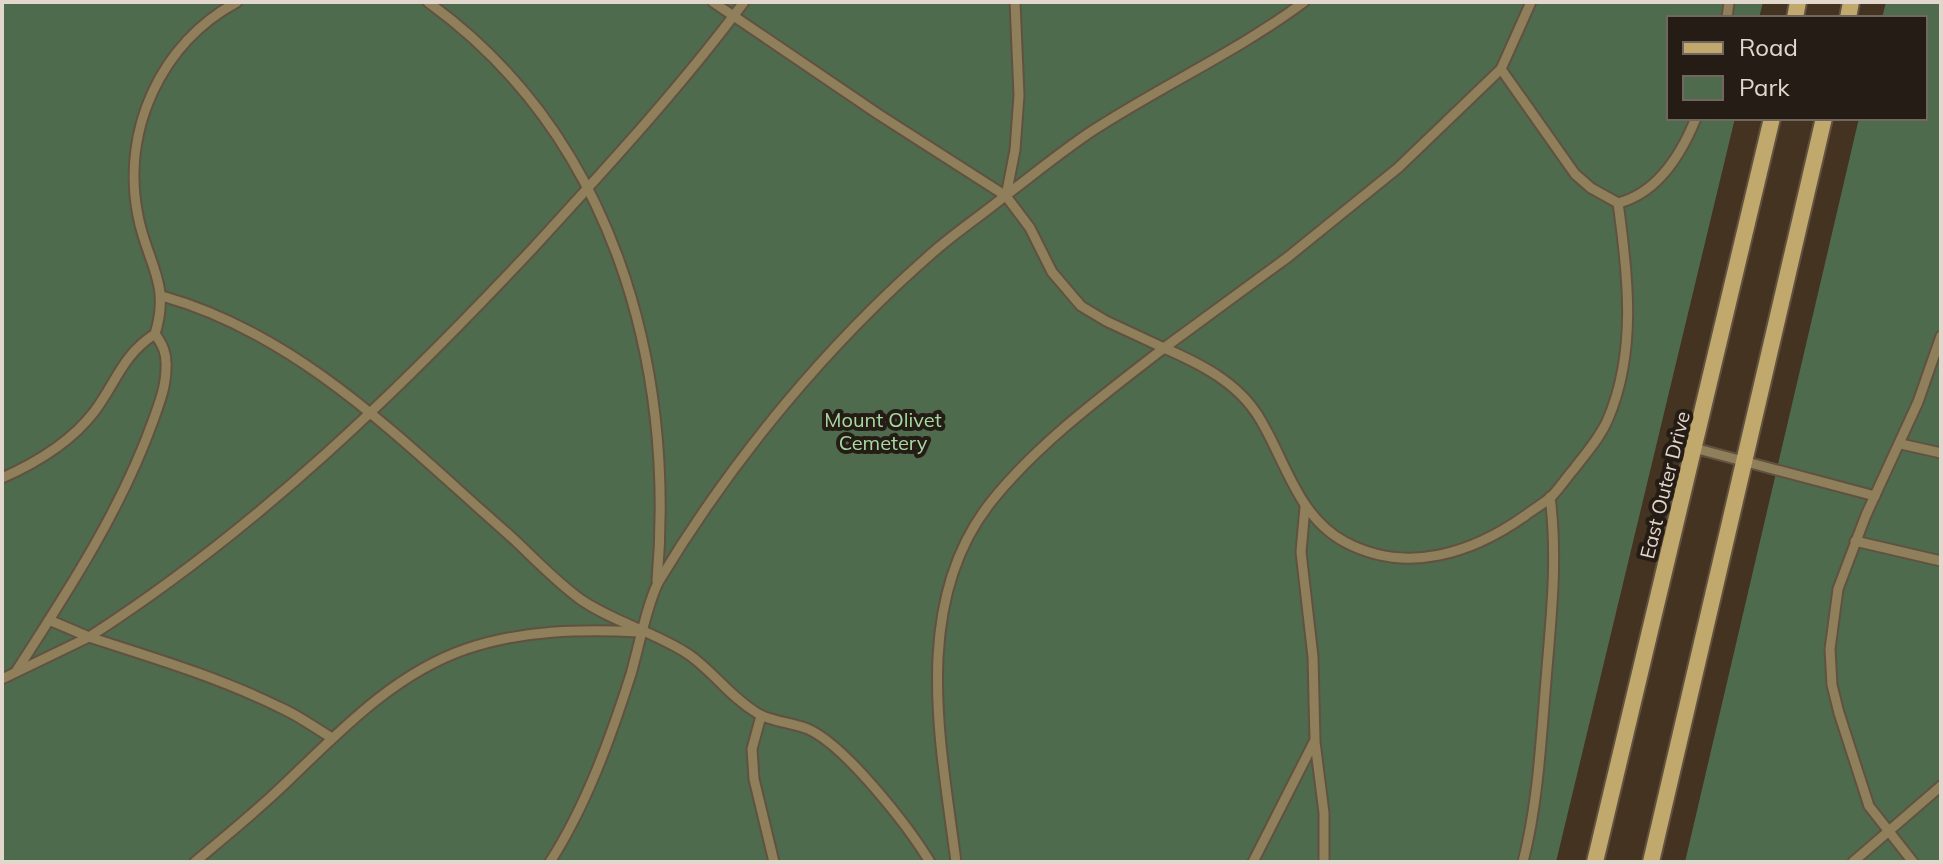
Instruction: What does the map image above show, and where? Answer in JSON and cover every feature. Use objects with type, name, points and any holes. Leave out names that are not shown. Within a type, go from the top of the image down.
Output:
[{"type":"main road","name":"East Outer Drive","points":[[1595,862],[1772,120]]},
{"type":"main road","points":[[1651,862],[1824,120]]},
{"type":"lane","points":[[2,478],[55,449],[76,431],[92,415],[136,346],[155,334],[161,316],[162,296],[138,216],[135,159],[139,128],[147,104],[170,60],[204,22],[237,2]]},
{"type":"lane","points":[[428,2],[521,86],[542,112],[589,187],[624,274],[647,364],[657,423],[661,473],[657,585],[620,708],[588,788],[550,862]]},
{"type":"lane","points":[[713,2],[1006,196],[1030,228],[1052,272],[1081,306],[1212,371],[1241,396],[1259,417],[1305,507],[1322,526],[1345,542],[1374,553],[1423,559],[1477,544],[1511,525],[1550,497],[1595,443],[1608,420],[1620,378],[1628,290],[1618,203]]},
{"type":"lane","points":[[2,679],[89,637],[125,615],[313,466],[425,361],[589,187],[744,2]]},
{"type":"lane","points":[[1006,196],[1015,150],[1019,95],[1015,2]]},
{"type":"lane","points":[[657,585],[716,496],[787,402],[900,282],[1056,156],[1304,2]]},
{"type":"lane","points":[[956,862],[939,729],[938,646],[945,600],[957,563],[970,534],[990,503],[1015,475],[1100,400],[1366,195],[1501,69],[1531,2]]},
{"type":"lane","points":[[1501,69],[1575,174],[1591,188],[1618,203],[1636,199],[1650,189],[1666,171],[1695,120]]},
{"type":"lane","points":[[162,296],[228,319],[300,360],[426,459],[580,599],[690,655],[736,700],[761,716],[808,729],[843,754],[870,783],[930,862]]},
{"type":"lane","points":[[17,670],[123,492],[145,441],[164,389],[164,347],[155,334]]},
{"type":"lane","points":[[1913,862],[1869,806],[1832,685],[1830,649],[1838,589],[1855,541],[1901,444],[1941,336]]},
{"type":"lane","points":[[1901,444],[1941,453]]},
{"type":"lane","points":[[1694,448],[1875,496]]},
{"type":"lane","points":[[1523,862],[1539,766],[1554,581],[1555,530],[1550,497]]},
{"type":"lane","points":[[1305,507],[1301,552],[1312,646],[1315,740],[1324,813],[1324,862]]},
{"type":"lane","points":[[1855,541],[1941,561]]},
{"type":"lane","points":[[49,620],[89,637],[178,664],[236,687],[282,708],[332,738]]},
{"type":"lane","points":[[195,862],[270,798],[332,738],[410,675],[465,649],[528,635],[587,629],[643,632]]},
{"type":"lane","points":[[761,716],[752,749],[754,779],[774,862]]},
{"type":"lane","points":[[1253,862],[1315,740]]},
{"type":"lane","points":[[1853,862],[1892,832],[1941,786]]},
{"type":"green space","name":"Mount Olivet Cemetery","points":[[2,2],[1763,2],[1760,16],[1667,16],[1667,120],[1735,120],[1556,862],[2,862]]},
{"type":"green space","points":[[1886,2],[1941,2],[1941,862],[1685,862],[1859,120],[1927,120],[1927,16],[1882,16]]}]
